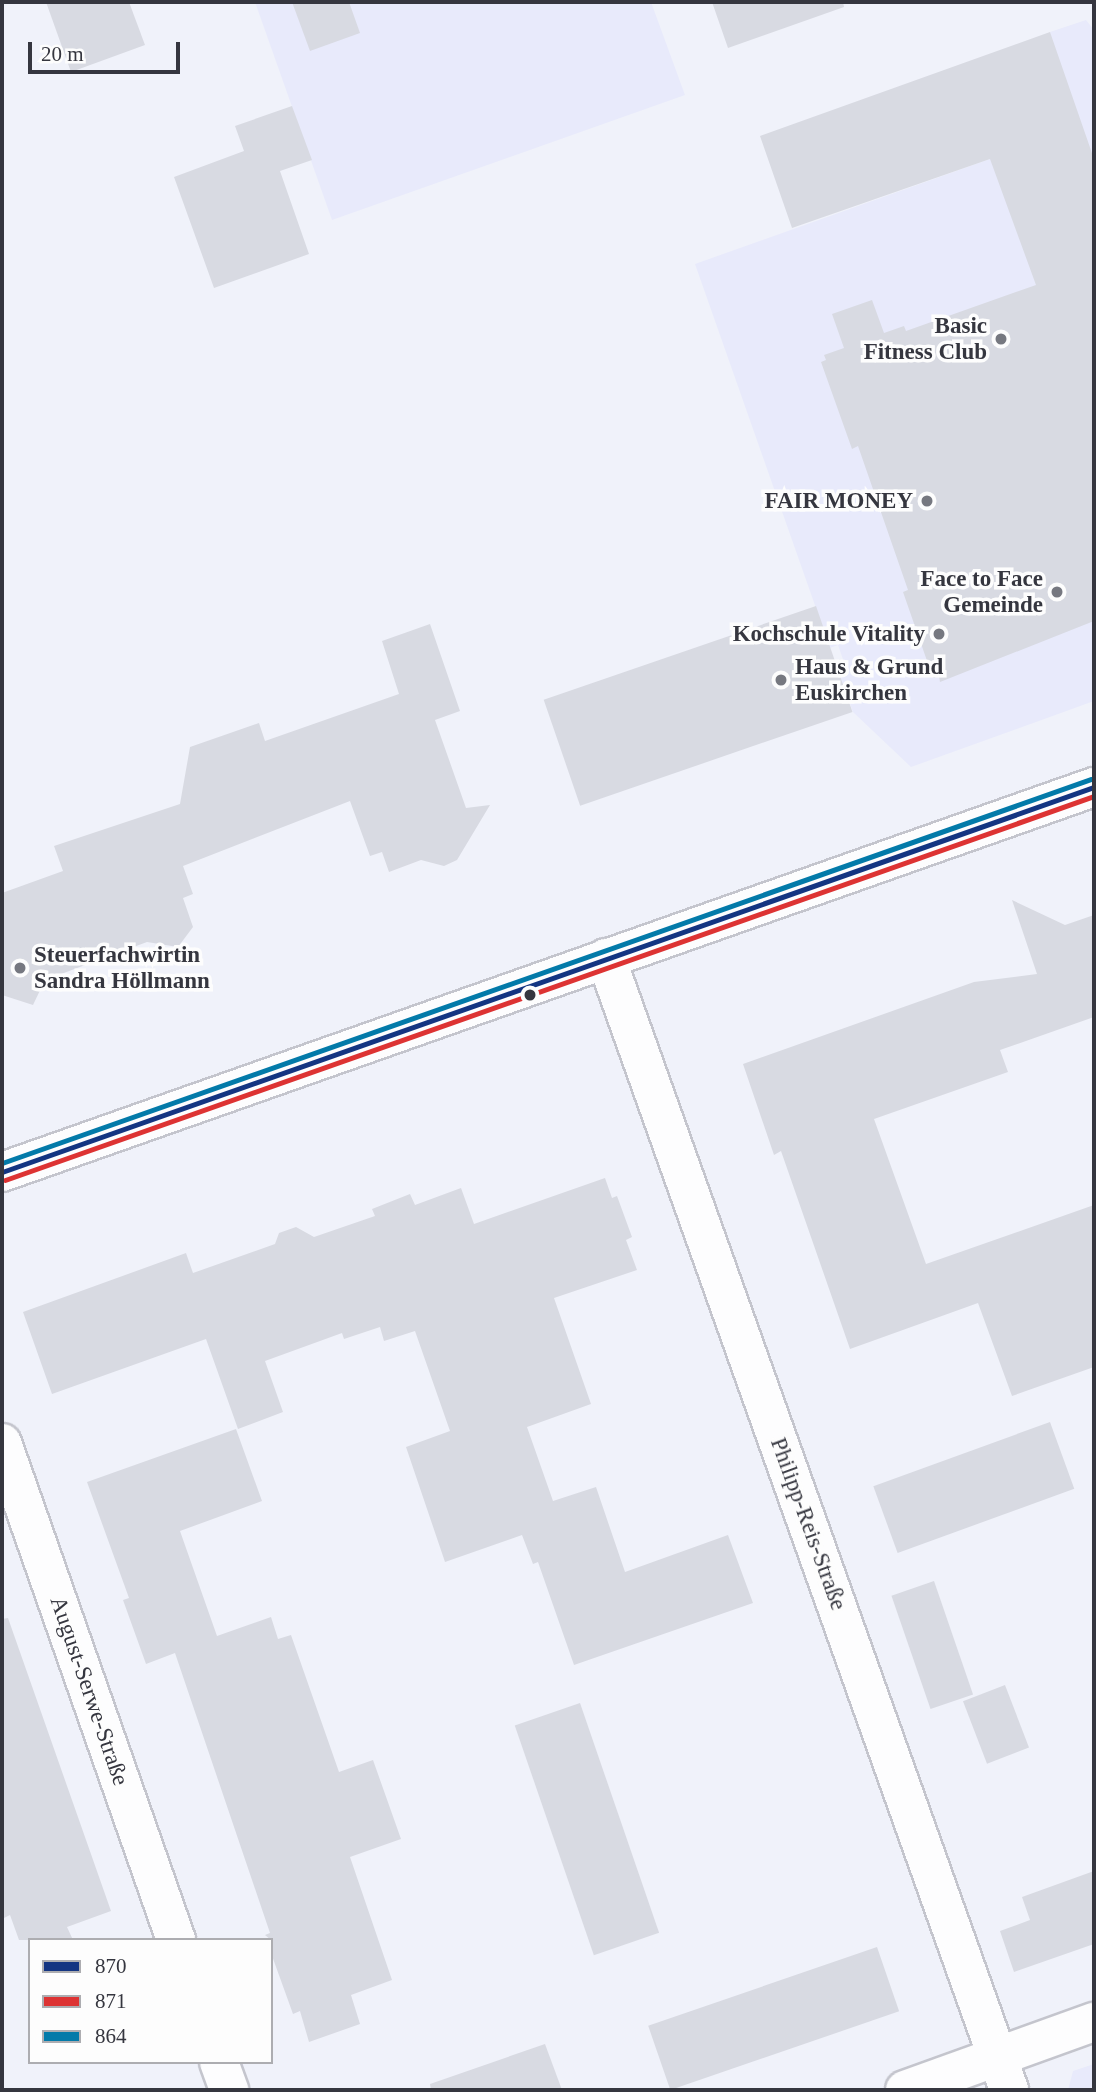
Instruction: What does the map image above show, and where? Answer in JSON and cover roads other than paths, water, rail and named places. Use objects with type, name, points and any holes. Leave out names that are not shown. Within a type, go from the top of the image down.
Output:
[{"type":"street","points":[[2,1172],[1094,787]]},
{"type":"street","name":"Philipp-Reis-Straße","points":[[606,958],[1004,2074]]},
{"type":"street","name":"August-Serwe-Straße","points":[[2,1443],[175,1938]]},
{"type":"street","points":[[905,2090],[1004,2074],[1094,2022]]},
{"type":"street","points":[[220,2064],[229,2090]]},
{"type":"place","name":"Basic Fitness Club","points":[[1001,339]]},
{"type":"place","name":"FAIR MONEY","points":[[927,501]]},
{"type":"place","name":"Face to Face Gemeinde","points":[[1057,592]]},
{"type":"place","name":"Kochschule Vitality","points":[[939,634]]},
{"type":"place","name":"Haus & Grund Euskirchen","points":[[781,680]]},
{"type":"place","name":"Steuerfachwirtin Sandra Höllmann","points":[[20,968]]}]
